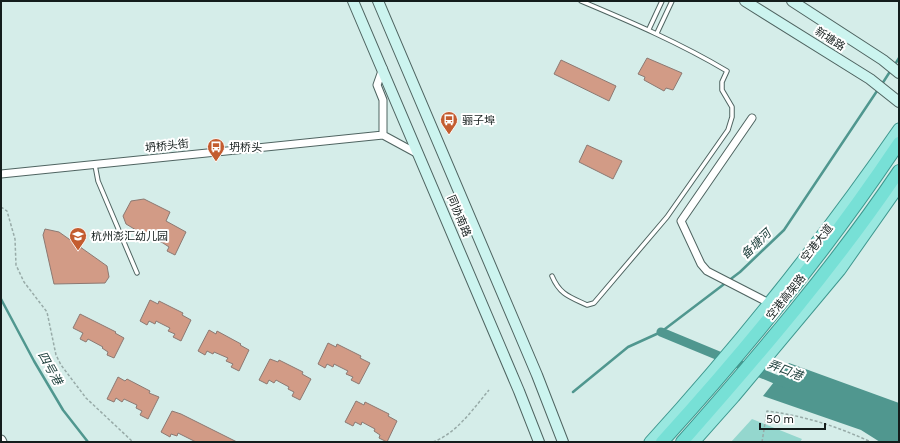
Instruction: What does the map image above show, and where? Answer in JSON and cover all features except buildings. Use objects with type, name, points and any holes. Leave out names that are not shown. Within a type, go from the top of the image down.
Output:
[{"type":"highway","name":"空港高架路","points":[[662,442],[704,395],[783,301],[860,202],[899,143]]},
{"type":"highway","name":"空港高架路","points":[[682,442],[797,308],[872,212],[899,171]]},
{"type":"main road","name":"同协南路","points":[[353,1],[419,154],[539,442]]},
{"type":"main road","name":"同协南路","points":[[378,1],[537,375],[563,442]]},
{"type":"main road","name":"新塘路","points":[[745,1],[870,79],[899,102]]},
{"type":"main road","name":"新塘路","points":[[792,1],[883,60],[899,73]]},
{"type":"main road","name":"空港大道","points":[[650,442],[702,385],[769,303],[848,203],[899,129]]},
{"type":"main road","points":[[694,442],[734,397],[840,270],[899,186]]},
{"type":"street","points":[[382,68],[377,85],[383,100],[383,135],[419,154]]},
{"type":"street","points":[[752,118],[681,221],[701,264],[712,273],[769,303]]},
{"type":"street","name":"坍桥头街","points":[[1,174],[383,135]]},
{"type":"lane","points":[[552,276],[557,288],[568,297],[587,305],[594,303],[666,216],[728,130],[732,117],[732,107],[722,90],[722,82],[727,71],[649,29],[581,1]]},
{"type":"lane","points":[[649,29],[662,1]]},
{"type":"lane","points":[[657,33],[672,1]]},
{"type":"lane","points":[[95,164],[98,181],[138,273]]},
{"type":"path","points":[[1,207],[6,211],[15,239],[16,265],[24,282],[47,312],[56,355],[61,365],[86,398],[133,442]]},
{"type":"path","points":[[433,442],[458,426],[489,390]]},
{"type":"path","points":[[762,442],[767,411],[798,415],[840,427],[871,442]]},
{"type":"shaded area","points":[[752,419],[802,439],[800,442],[731,442]]},
{"type":"water","points":[[789,363],[899,403],[899,442],[880,442],[861,430],[763,396]]},
{"type":"waterway","name":"备塘河","points":[[894,66],[899,58]]},
{"type":"waterway","name":"备塘河","points":[[882,84],[891,70]]},
{"type":"waterway","name":"备塘河","points":[[573,392],[628,347],[661,332],[740,272],[784,230],[879,88]]},
{"type":"waterway","name":"四号港","points":[[1,299],[34,361],[63,410],[88,442]]},
{"type":"waterway","name":"弄口港","points":[[661,332],[787,384]]},
{"type":"place","name":"骊子埠","points":[[449,135]]},
{"type":"place","name":"坍桥头","points":[[216,162]]},
{"type":"place","name":"杭州澎汇幼儿园","points":[[78,251]]}]
